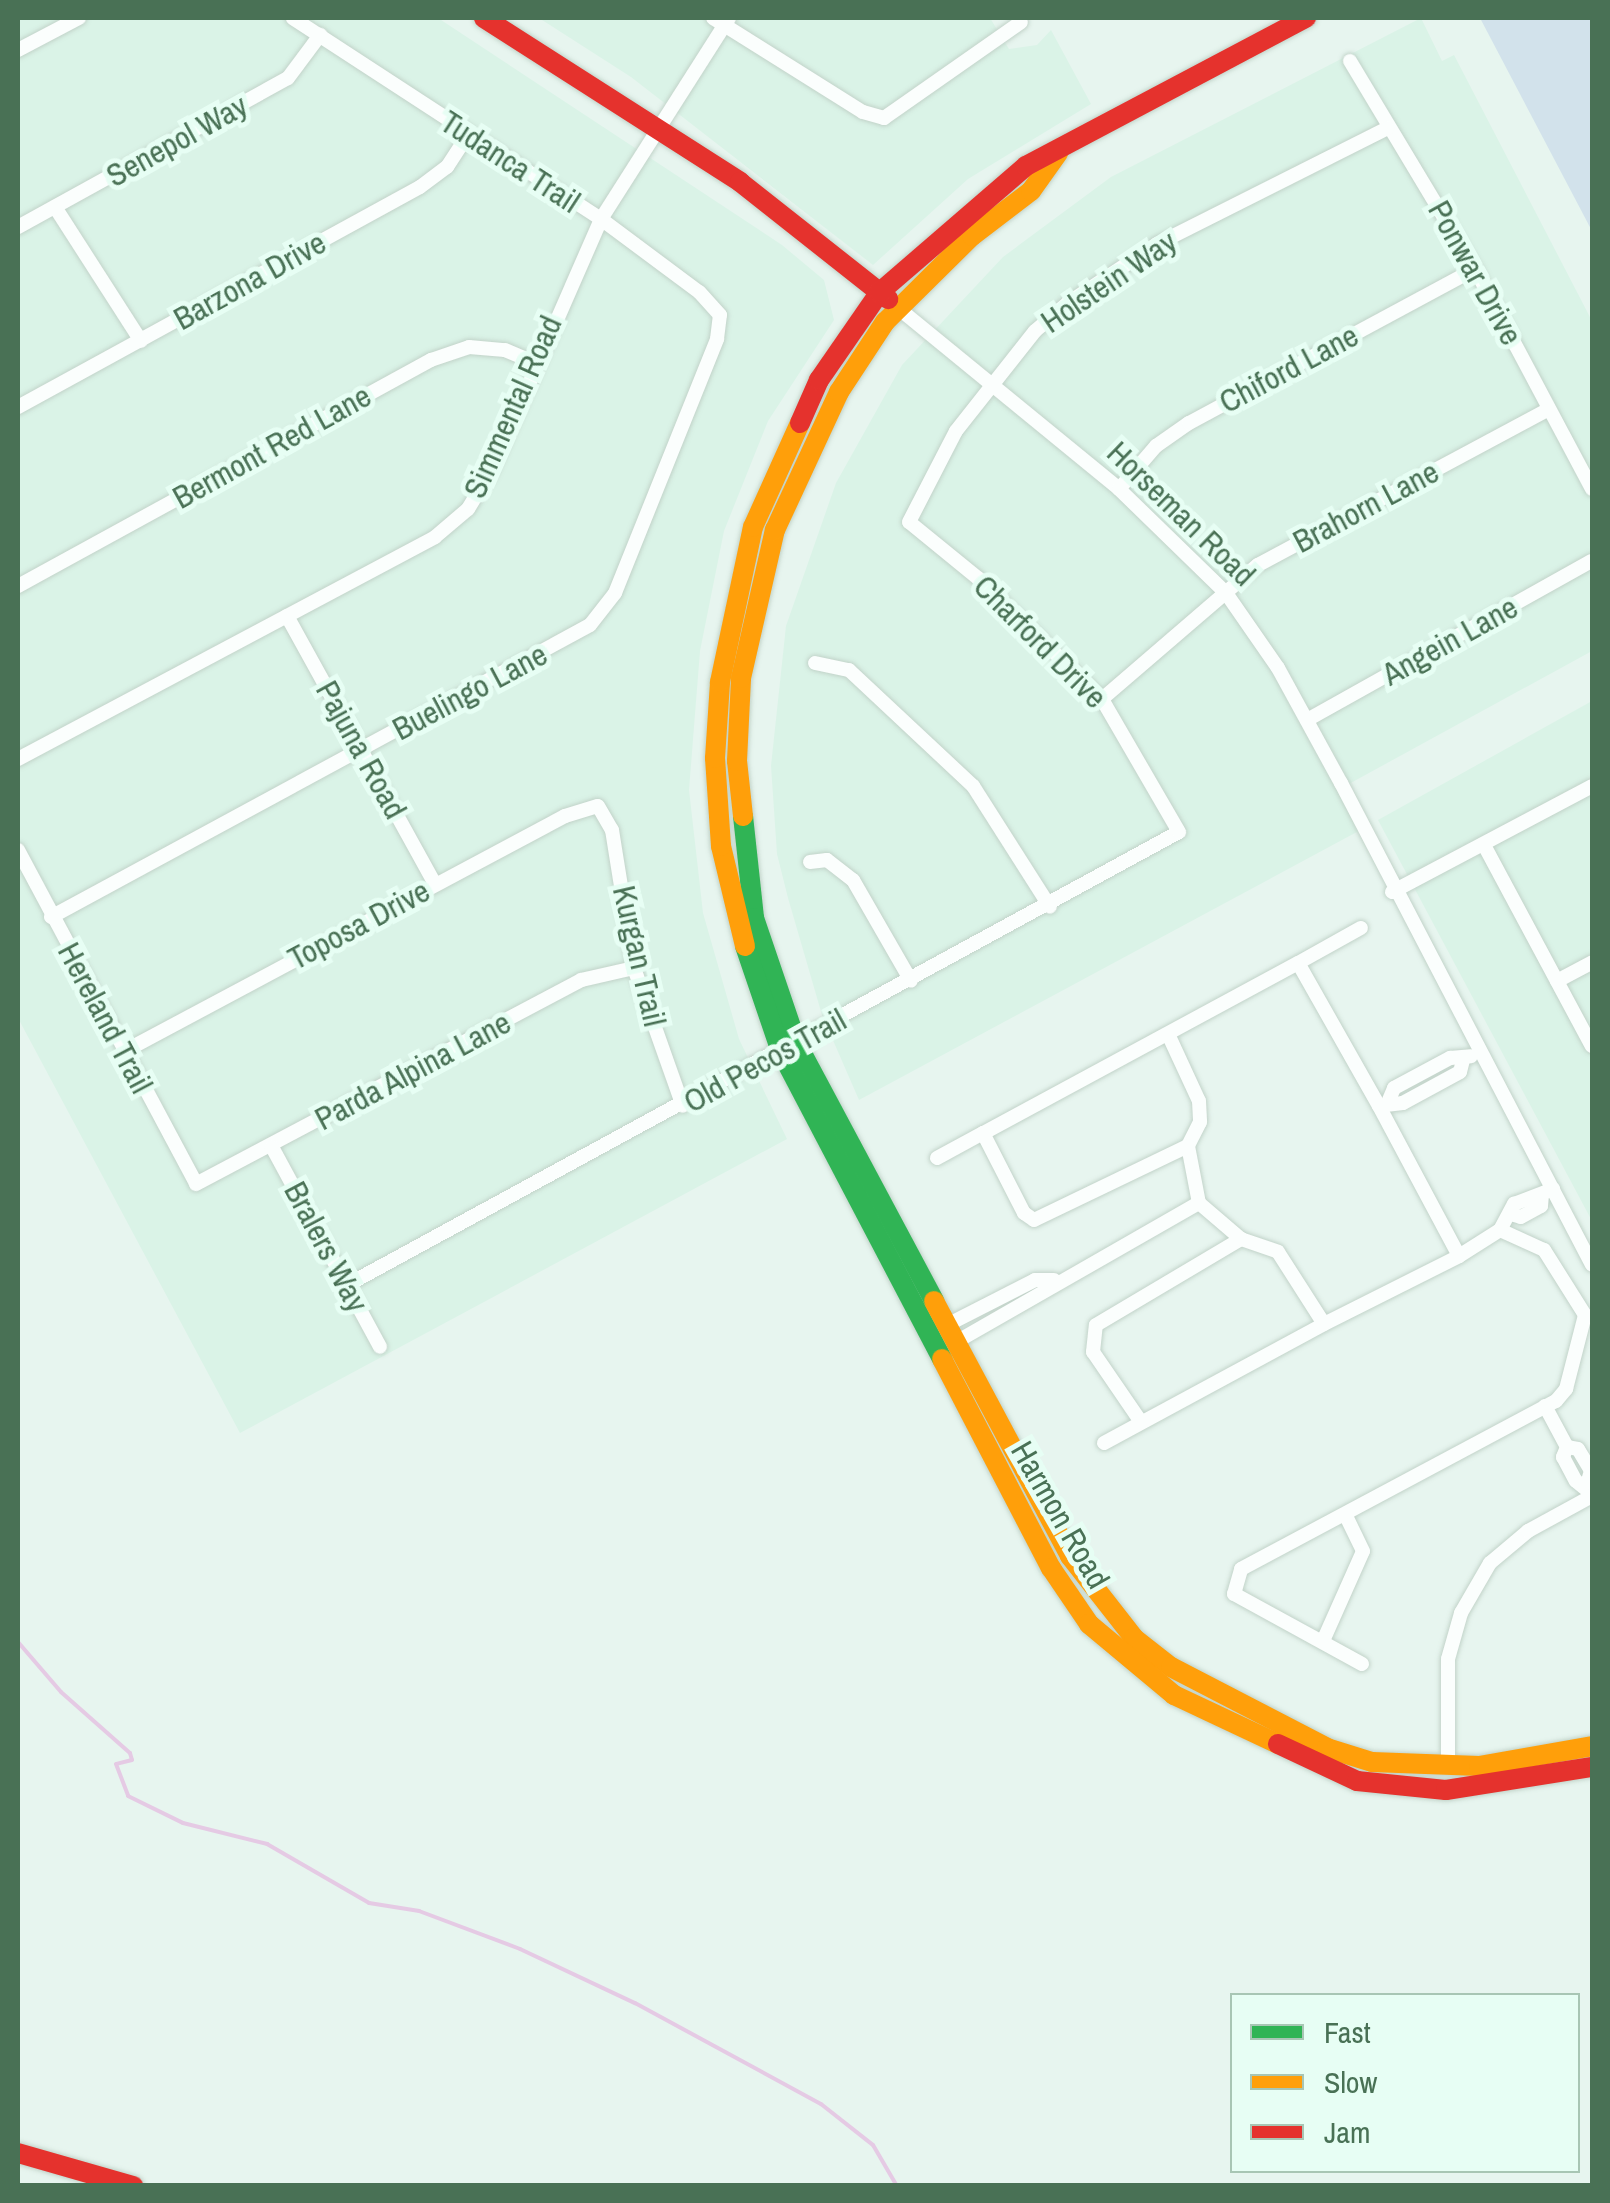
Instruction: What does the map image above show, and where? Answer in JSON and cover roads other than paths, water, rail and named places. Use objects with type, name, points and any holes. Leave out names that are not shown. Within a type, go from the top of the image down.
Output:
[{"type":"street","points":[[18,50],[79,18]]},
{"type":"street","name":"Tudanca Trail","points":[[293,18],[468,136],[601,219],[720,315]]},
{"type":"street","name":"Horseman Road","points":[[484,18],[740,182],[1119,489],[1226,593],[1307,720],[1392,892],[1480,1052],[1548,1192],[1592,1265]]},
{"type":"street","points":[[789,1048],[734,913],[722,846],[715,758],[720,682],[753,527],[779,458],[819,380],[880,292],[1026,166],[1059,152],[1306,18]]},
{"type":"street","points":[[722,20],[863,112],[884,118],[1022,22]]},
{"type":"street","name":"Simmental Road","points":[[18,759],[435,537],[468,509],[491,471],[601,219],[660,130],[722,20]]},
{"type":"street","name":"Senepol Way","points":[[18,227],[288,78],[320,35]]},
{"type":"street","name":"Ponwar Drive","points":[[1350,60],[1474,269],[1592,490]]},
{"type":"street","name":"Holstein Way","points":[[909,522],[924,483],[990,383],[1068,302],[1156,244],[1388,128]]},
{"type":"street","name":"Barzona Drive","points":[[18,407],[420,187],[447,167],[468,136]]},
{"type":"street","points":[[789,1048],[754,918],[737,762],[741,678],[756,594],[801,464],[839,392],[897,307],[1032,190],[1059,152]]},
{"type":"street","points":[[55,207],[142,342]]},
{"type":"street","name":"Chiford Lane","points":[[1119,489],[1156,446],[1188,423],[1474,269]]},
{"type":"street","name":"Buelingo Lane","points":[[50,917],[590,625],[615,593],[717,339],[720,315]]},
{"type":"street","name":"Bermont Red Lane","points":[[18,586],[432,360],[469,346],[504,350],[535,363]]},
{"type":"street","name":"Brahorn Lane","points":[[1102,699],[1258,565],[1549,409]]},
{"type":"street","name":"Charford Drive","points":[[909,522],[979,579],[1102,699],[1179,832]]},
{"type":"street","name":"Angein Lane","points":[[1307,720],[1592,561]]},
{"type":"street","name":"Pajuna Road","points":[[287,616],[435,884]]},
{"type":"street","points":[[815,662],[848,670],[973,786],[1050,907]]},
{"type":"street","points":[[1392,892],[1592,786]]},
{"type":"street","name":"Toposa Drive","points":[[123,1052],[565,816],[598,806]]},
{"type":"street","name":"Kurgan Trail","points":[[598,806],[612,830],[634,968],[684,1106]]},
{"type":"street","name":"Old Pecos Trail","points":[[347,1285],[1050,907],[1179,832]]},
{"type":"street","points":[[1484,846],[1592,1046]]},
{"type":"street","name":"Hereland Trail","points":[[18,850],[50,917],[196,1184]]},
{"type":"street","points":[[810,862],[828,860],[852,880],[911,981]]},
{"type":"street","points":[[937,1158],[1361,928]]},
{"type":"street","points":[[1557,982],[1592,962]]},
{"type":"street","points":[[1298,963],[1384,1103],[1459,1256]]},
{"type":"street","name":"Parda Alpina Lane","points":[[196,1184],[581,980],[634,968]]},
{"type":"street","points":[[1168,1034],[1199,1101],[1200,1122],[1188,1146],[1199,1203],[1241,1239],[1286,1259],[1324,1324]]},
{"type":"street","name":"Harmon Road","points":[[789,1048],[951,1334],[1070,1556],[1134,1638],[1171,1668],[1327,1748],[1372,1762],[1448,1767],[1592,1746]]},
{"type":"street","name":"Harmon Road","points":[[789,1048],[1050,1568],[1089,1624],[1123,1659],[1174,1694],[1357,1781],[1446,1790],[1592,1767]]},
{"type":"street","points":[[1384,1103],[1403,1103],[1460,1072],[1463,1060],[1480,1052]]},
{"type":"street","points":[[983,1132],[1024,1213],[1034,1220],[1188,1146]]},
{"type":"street","name":"Bralers Way","points":[[272,1146],[380,1347]]},
{"type":"street","points":[[1104,1442],[1459,1256],[1500,1230],[1514,1204],[1534,1192],[1548,1192]]},
{"type":"street","points":[[951,1334],[1039,1299],[1054,1280],[1199,1203]]},
{"type":"street","points":[[1362,1664],[1234,1594],[1242,1569],[1545,1406],[1566,1389],[1585,1315],[1544,1250],[1500,1230]]},
{"type":"street","points":[[1141,1422],[1092,1352],[1096,1324],[1241,1239]]},
{"type":"street","points":[[1448,1767],[1448,1659],[1461,1613],[1490,1563],[1528,1531],[1591,1491],[1576,1481],[1564,1457],[1567,1447],[1545,1406]]},
{"type":"street","points":[[1323,1641],[1363,1551],[1345,1514]]},
{"type":"street","points":[[18,2153],[133,2186]]},
{"type":"waterway","points":[[18,1583],[18,1595]]},
{"type":"waterway","points":[[18,1642],[61,1692],[130,1753],[132,1760],[116,1764],[128,1796],[183,1823],[267,1844],[369,1903],[419,1911],[520,1949],[635,2003],[821,2104],[873,2145],[897,2186]]}]
